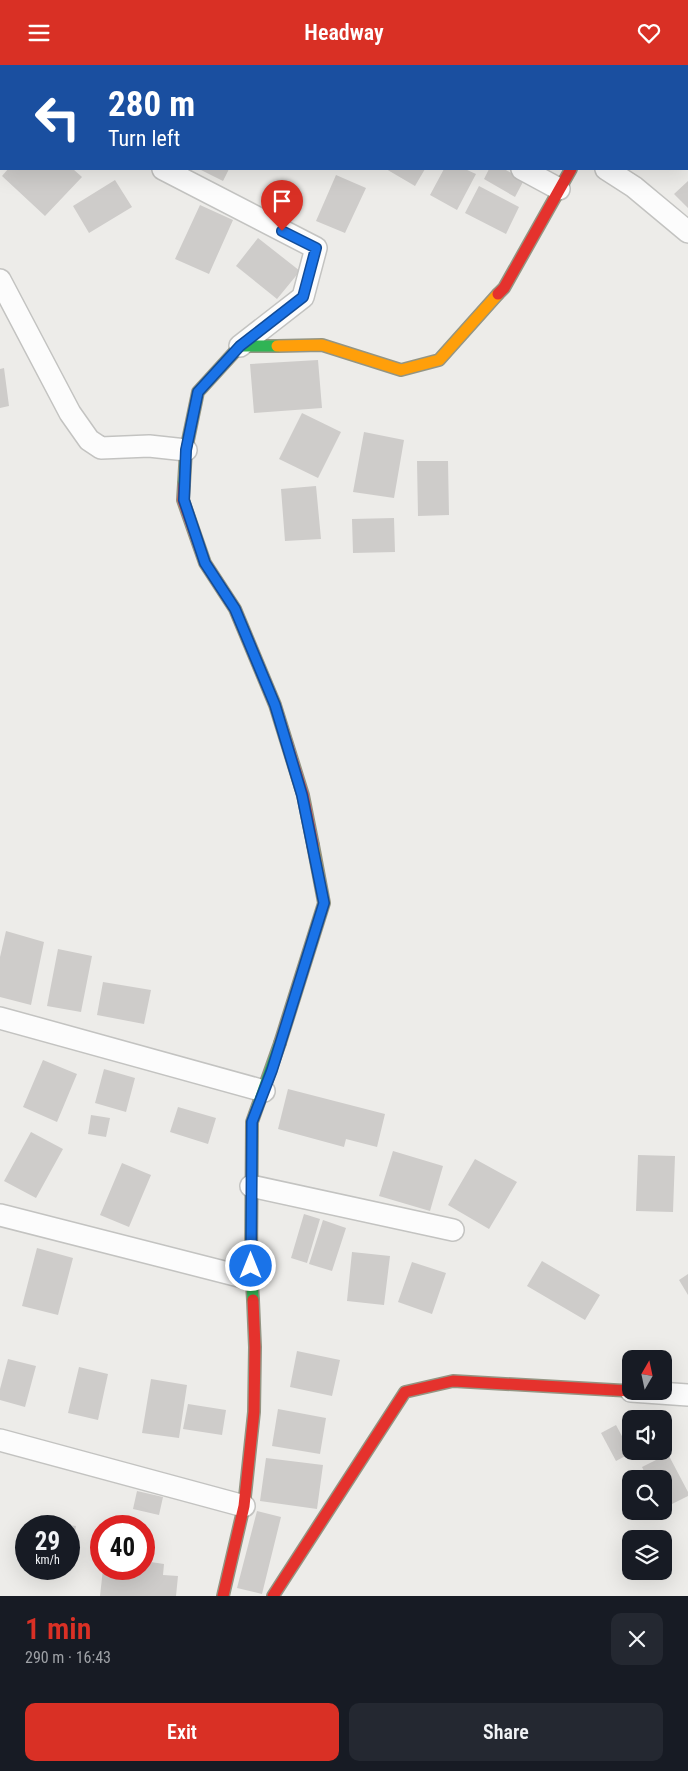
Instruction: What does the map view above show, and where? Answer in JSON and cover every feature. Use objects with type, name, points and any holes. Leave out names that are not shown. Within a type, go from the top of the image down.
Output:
[{"type":"street","points":[[165,170],[316,248],[303,297],[240,346],[198,392],[186,450],[184,500],[205,563],[235,609],[275,705],[302,795],[324,903],[272,1070],[252,1122],[251,1279],[254,1412],[244,1506],[223,1596]]},
{"type":"street","points":[[524,170],[559,189]]},
{"type":"street","points":[[240,346],[322,345],[401,370],[439,360],[504,289],[570,170]]},
{"type":"street","points":[[608,170],[634,187],[688,232]]},
{"type":"street","points":[[0,281],[70,413],[89,439],[101,448],[149,446],[186,450]]},
{"type":"street","points":[[0,1018],[264,1091]]},
{"type":"street","points":[[251,1186],[453,1230]]},
{"type":"street","points":[[0,1215],[251,1279]]},
{"type":"street","points":[[272,1596],[405,1392],[453,1381],[622,1390]]},
{"type":"street","points":[[672,1394],[688,1395]]},
{"type":"street","points":[[0,1440],[244,1506]]},
{"type":"building","points":[[7,170],[74,170],[82,177],[45,216],[2,176]]},
{"type":"building","points":[[201,170],[228,170],[223,181]]},
{"type":"building","points":[[388,170],[424,170],[415,186]]},
{"type":"building","points":[[443,170],[467,170],[476,174],[457,210],[430,195]]},
{"type":"building","points":[[488,170],[506,170],[524,180],[515,197],[484,179]]},
{"type":"building","points":[[336,175],[366,188],[345,233],[316,221]]},
{"type":"building","points":[[115,180],[132,207],[89,233],[73,206]]},
{"type":"building","points":[[688,181],[688,208],[674,194]]},
{"type":"building","points":[[479,186],[519,207],[506,234],[465,213]]},
{"type":"building","points":[[200,205],[233,220],[209,274],[175,259]]},
{"type":"building","points":[[258,238],[300,271],[277,299],[236,266]]},
{"type":"building","points":[[318,360],[322,408],[254,413],[250,364]]},
{"type":"building","points":[[4,368],[9,406],[0,408],[0,369]]},
{"type":"building","points":[[302,413],[341,432],[318,478],[279,459]]},
{"type":"building","points":[[364,432],[404,440],[394,498],[353,492]]},
{"type":"building","points":[[417,461],[448,461],[449,515],[418,516]]},
{"type":"building","points":[[316,486],[321,539],[285,541],[281,489]]},
{"type":"building","points":[[394,518],[395,552],[353,553],[352,519]]},
{"type":"building","points":[[6,931],[44,942],[31,1005],[0,997],[0,957]]},
{"type":"building","points":[[58,949],[92,956],[81,1012],[47,1006]]},
{"type":"building","points":[[103,982],[151,990],[144,1024],[97,1015]]},
{"type":"building","points":[[43,1060],[77,1074],[57,1122],[23,1107]]},
{"type":"building","points":[[104,1069],[135,1078],[126,1112],[95,1103]]},
{"type":"building","points":[[288,1089],[385,1114],[377,1147],[346,1139],[344,1147],[278,1129]]},
{"type":"building","points":[[178,1107],[216,1118],[208,1144],[170,1132]]},
{"type":"building","points":[[91,1115],[110,1118],[106,1137],[88,1134]]},
{"type":"building","points":[[31,1132],[63,1149],[36,1198],[4,1181]]},
{"type":"building","points":[[393,1151],[443,1166],[430,1211],[379,1196]]},
{"type":"building","points":[[638,1155],[675,1156],[673,1212],[636,1211]]},
{"type":"building","points":[[475,1159],[517,1182],[489,1229],[448,1205]]},
{"type":"building","points":[[122,1163],[151,1175],[129,1227],[100,1215]]},
{"type":"building","points":[[304,1214],[320,1219],[307,1263],[291,1258]]},
{"type":"building","points":[[323,1220],[346,1228],[332,1271],[309,1264]]},
{"type":"building","points":[[37,1248],[73,1258],[58,1315],[22,1306]]},
{"type":"building","points":[[352,1252],[390,1256],[384,1305],[347,1301]]},
{"type":"building","points":[[542,1261],[600,1295],[585,1320],[527,1286]]},
{"type":"building","points":[[412,1262],[446,1273],[432,1314],[398,1302]]},
{"type":"building","points":[[688,1274],[688,1295],[679,1280]]},
{"type":"building","points":[[297,1351],[340,1360],[332,1396],[290,1387]]},
{"type":"building","points":[[8,1359],[36,1366],[25,1407],[0,1400],[0,1389]]},
{"type":"building","points":[[79,1367],[108,1374],[98,1420],[68,1413]]},
{"type":"building","points":[[151,1379],[187,1385],[179,1438],[142,1433]]},
{"type":"building","points":[[188,1404],[226,1410],[222,1435],[183,1429]]},
{"type":"building","points":[[278,1409],[326,1418],[320,1454],[272,1446]]},
{"type":"building","points":[[616,1425],[622,1436],[622,1458],[616,1461],[601,1433]]},
{"type":"building","points":[[266,1458],[323,1465],[317,1509],[260,1501]]},
{"type":"building","points":[[656,1460],[671,1460],[688,1492],[688,1496],[672,1504],[672,1470],[644,1470],[642,1467]]},
{"type":"building","points":[[137,1491],[163,1497],[159,1515],[133,1509]]},
{"type":"building","points":[[257,1511],[281,1517],[262,1594],[237,1588]]},
{"type":"building","points":[[155,1563],[164,1564],[163,1575],[178,1576],[176,1596],[100,1596],[102,1580],[155,1580]]},
{"type":"traffic: fast","points":[[184,484],[186,450],[198,392],[240,346],[277,346]]},
{"type":"traffic: fast","points":[[253,1300],[251,1266],[252,1122],[280,1043]]},
{"type":"traffic: slow","points":[[277,346],[322,345],[401,370],[439,360],[498,294]]},
{"type":"traffic: slow","points":[[280,1043],[324,903],[313,845]]},
{"type":"traffic: jam","points":[[498,294],[504,288],[570,170]]},
{"type":"traffic: jam","points":[[184,484],[183,500],[205,563],[235,609],[275,705],[303,795],[313,845]]},
{"type":"traffic: jam","points":[[223,1596],[244,1506],[254,1412],[255,1347],[253,1300]]},
{"type":"traffic: jam","points":[[273,1596],[405,1392],[453,1381],[622,1390]]},
{"type":"route","points":[[251,1266],[252,1122],[272,1070],[324,903],[302,795],[275,705],[235,609],[205,563],[184,500],[186,450],[198,392],[240,346],[303,297],[316,248],[282,231]]}]
